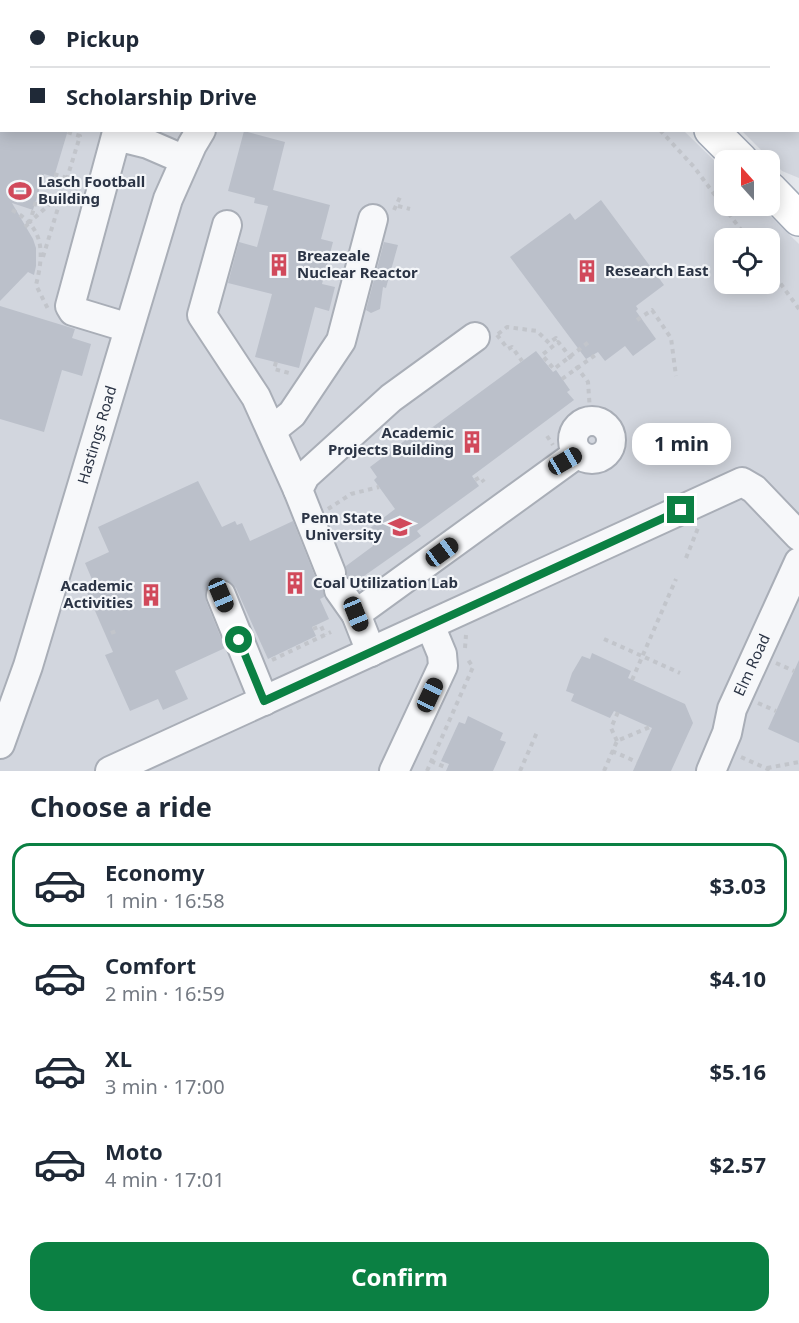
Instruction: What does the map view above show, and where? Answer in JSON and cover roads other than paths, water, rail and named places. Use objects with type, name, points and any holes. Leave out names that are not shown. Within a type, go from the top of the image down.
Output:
[{"type":"main road","points":[[713,132],[731,150]]},
{"type":"main road","points":[[780,184],[799,192]]},
{"type":"main road","points":[[780,199],[799,219]]},
{"type":"street","name":"Hastings Road","points":[[0,744],[28,666],[168,199],[200,132]]},
{"type":"street","points":[[129,328],[74,311],[70,306],[116,136],[148,144],[185,160]]},
{"type":"street","points":[[272,430],[292,414],[340,341],[373,219]]},
{"type":"street","points":[[227,225],[202,315],[256,397],[298,490],[335,581],[356,614],[371,652]]},
{"type":"street","points":[[298,490],[304,476],[358,425],[486,336]]},
{"type":"street","points":[[356,614],[578,453]]},
{"type":"street","points":[[110,771],[151,762],[264,701],[742,482],[754,489],[799,536]]},
{"type":"street","name":"Elm Road","points":[[711,771],[727,733],[732,709],[799,562]]},
{"type":"street","points":[[221,595],[264,701]]},
{"type":"street","points":[[393,771],[443,666],[442,654],[430,625]]},
{"type":"place","name":"Lasch Football Building","points":[[20,191]]},
{"type":"place","name":"Breazeale Nuclear Reactor","points":[[279,265]]},
{"type":"place","name":"Research East","points":[[587,271]]},
{"type":"place","name":"Academic Projects Building","points":[[472,442]]},
{"type":"place","name":"Penn State University","points":[[400,527]]},
{"type":"place","name":"Coal Utilization Lab","points":[[295,583]]},
{"type":"place","name":"Academic Activities","points":[[151,595]]}]
